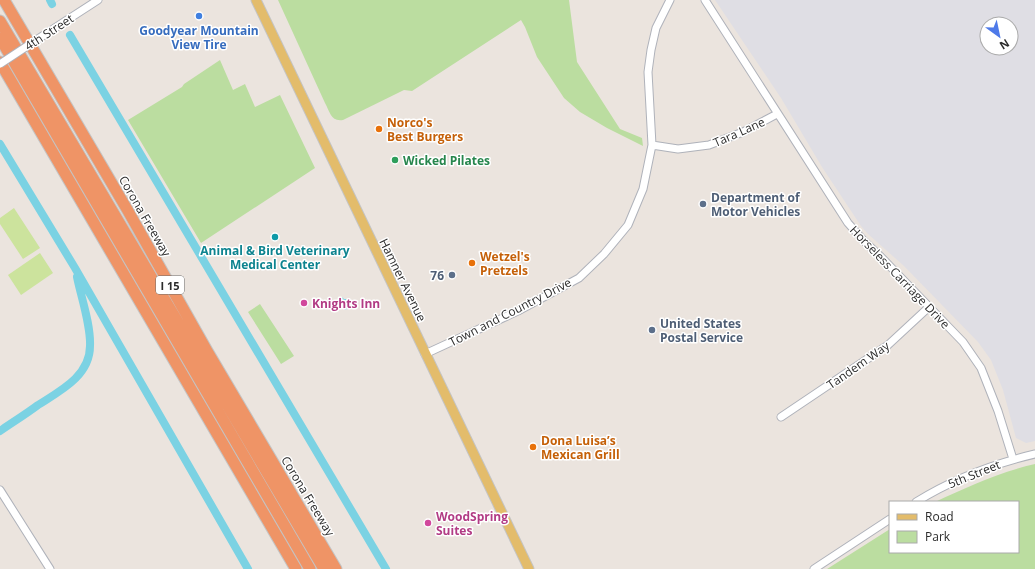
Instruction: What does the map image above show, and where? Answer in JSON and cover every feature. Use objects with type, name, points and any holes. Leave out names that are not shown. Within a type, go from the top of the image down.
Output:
[{"type":"highway","name":"Corona Freeway","points":[[4,0],[128,211],[207,351],[336,569]]},
{"type":"highway","points":[[0,21],[231,422],[310,569]]},
{"type":"highway","points":[[0,38],[231,422],[324,569]]},
{"type":"highway","name":"I 15","points":[[0,63],[296,569]]},
{"type":"highway","name":"I 15","points":[[207,351],[231,422]]},
{"type":"highway","points":[[179,367],[231,422]]},
{"type":"main road","name":"Hamner Avenue","points":[[256,0],[529,569]]},
{"type":"street","name":"4th Street","points":[[0,63],[98,0]]},
{"type":"street","name":"Town and Country Drive","points":[[425,354],[518,311],[579,278],[604,254],[628,225],[643,189],[652,145],[648,72],[656,28],[670,0]]},
{"type":"street","name":"Horseless Carriage Drive","points":[[705,0],[849,224],[963,342],[981,368],[998,411],[1013,459]]},
{"type":"street","name":"Tara Lane","points":[[652,145],[678,149],[709,145],[742,132],[778,114]]},
{"type":"street","name":"Tandem Way","points":[[782,417],[888,346],[929,307]]},
{"type":"street","name":"5th Street","points":[[918,501],[970,474],[1013,459],[1035,454]]},
{"type":"street","points":[[0,490],[50,569]]},
{"type":"street","points":[[814,569],[889,520]]},
{"type":"shaded area","points":[[715,0],[1035,0],[1035,441],[1026,443],[1016,438],[1003,390],[991,360],[978,342],[904,266],[868,234],[861,226],[822,167],[781,98]]},
{"type":"green space","points":[[278,0],[569,0],[577,62],[620,129],[642,138],[643,146],[607,128],[580,112],[564,98],[537,57],[521,20],[412,91],[404,90],[343,120],[333,118]]},
{"type":"green space","points":[[220,60],[233,90],[245,84],[255,107],[280,95],[315,168],[201,243],[128,120],[182,87],[184,84]]},
{"type":"green space","points":[[14,208],[40,248],[23,259],[0,224],[0,218]]},
{"type":"green space","points":[[40,253],[53,273],[21,295],[8,275]]},
{"type":"green space","points":[[260,304],[294,356],[281,364],[248,312]]},
{"type":"green space","points":[[1035,464],[1035,569],[827,569],[889,530],[889,553],[1019,553],[1019,501],[937,501],[971,485],[1022,467]]},
{"type":"water","points":[[342,297],[346,299],[350,307],[345,310],[339,299]]},
{"type":"waterway","points":[[50,0],[52,4]]},
{"type":"waterway","points":[[70,35],[386,569]]},
{"type":"waterway","points":[[0,144],[75,268],[248,569]]},
{"type":"waterway","points":[[0,431],[72,382],[85,366],[89,357],[90,338],[77,277]]},
{"type":"place","name":"Goodyear Mountain View Tire","points":[[199,16]]},
{"type":"place","name":"Norco's Best Burgers","points":[[379,129]]},
{"type":"place","name":"Wicked Pilates","points":[[395,160]]},
{"type":"place","name":"Department of Motor Vehicles","points":[[703,204]]},
{"type":"place","name":"Animal & Bird Veterinary Medical Center","points":[[275,237]]},
{"type":"place","name":"Wetzel's Pretzels","points":[[472,263]]},
{"type":"place","name":"76","points":[[452,275]]},
{"type":"place","name":"Knights Inn","points":[[304,303]]},
{"type":"place","name":"United States Postal Service","points":[[652,330]]},
{"type":"place","name":"Dona Luisa’s Mexican Grill","points":[[533,447]]},
{"type":"place","name":"WoodSpring Suites","points":[[428,523]]}]
